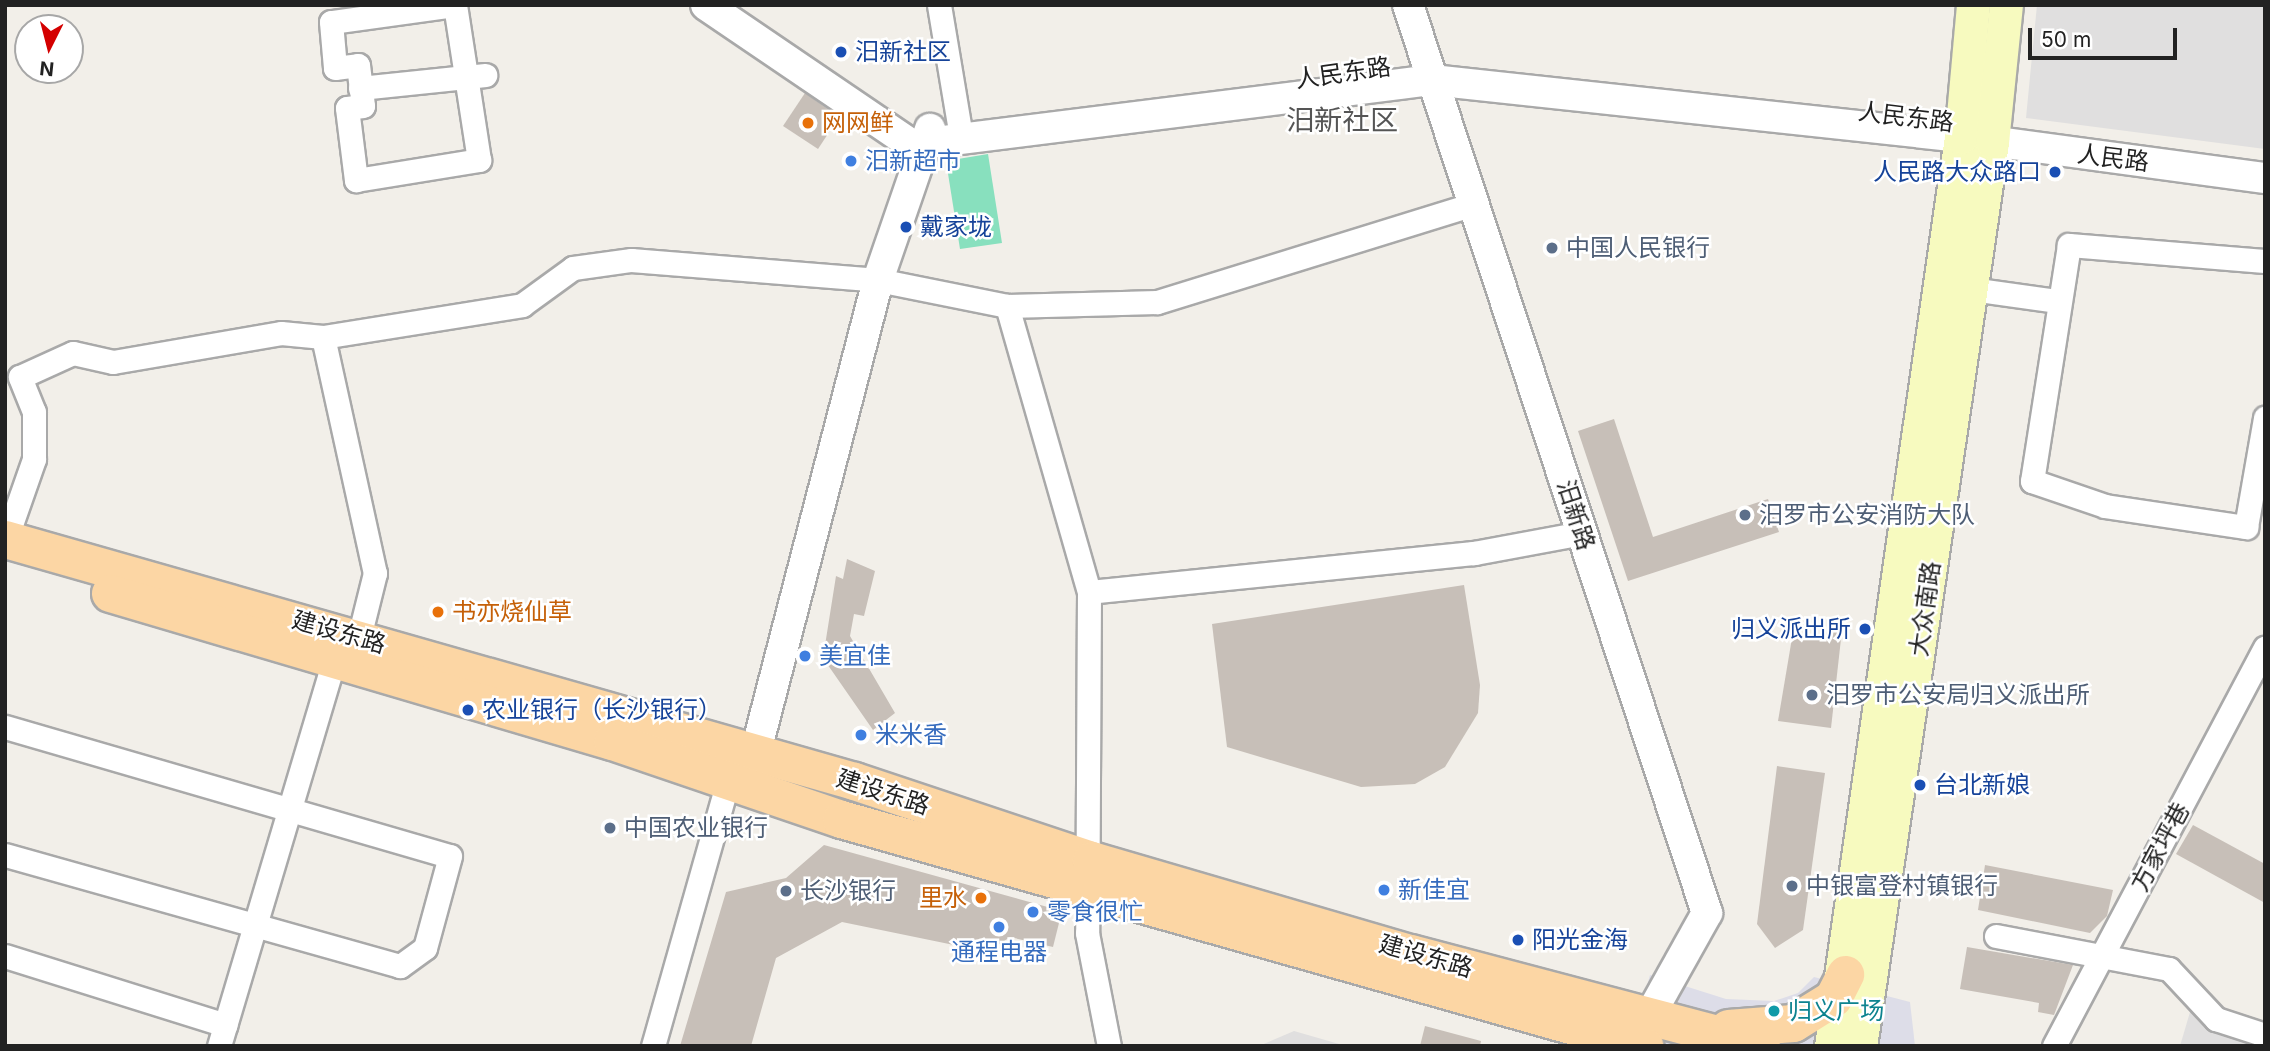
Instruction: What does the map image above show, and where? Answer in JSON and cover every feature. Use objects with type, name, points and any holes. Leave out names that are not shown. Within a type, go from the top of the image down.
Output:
[{"type":"main road","name":"大众南路","points":[[1831,1046],[1859,975],[1971,289],[1977,133],[1973,5]]},
{"type":"main road","name":"大众南路","points":[[1860,1046],[1859,975],[1977,133],[2006,5]]},
{"type":"main road","name":"建设东路","points":[[6,539],[359,637],[742,767]]},
{"type":"main road","name":"建设东路","points":[[5,562],[333,663],[742,767],[854,780],[1089,875],[1645,1038],[1702,1028],[1760,1046]]},
{"type":"main road","points":[[1702,1028],[1793,1023],[1832,998],[1859,975],[1886,1046]]},
{"type":"street","points":[[455,5],[476,76],[479,160],[356,180],[347,108],[363,106],[358,65],[335,68],[331,22],[455,5]]},
{"type":"street","points":[[706,5],[933,135]]},
{"type":"street","points":[[730,5],[933,135]]},
{"type":"street","points":[[653,1046],[742,767],[874,279],[933,135],[939,5]]},
{"type":"street","points":[[1392,5],[1422,72]]},
{"type":"street","name":"汨新路","points":[[1408,5],[1422,72],[1573,534],[1707,913],[1645,1038]]},
{"type":"street","name":"人民东路","points":[[933,135],[1422,72],[1977,133]]},
{"type":"street","points":[[360,88],[476,76]]},
{"type":"street","name":"人民路","points":[[1977,133],[2265,163]]},
{"type":"street","name":"人民路","points":[[1977,133],[2265,178]]},
{"type":"street","points":[[6,539],[34,460],[34,412],[20,377],[73,354],[113,362],[281,333],[324,337],[522,305],[573,268],[631,260],[874,279],[1007,306],[1157,302],[1465,206]]},
{"type":"street","points":[[2265,261],[2069,245],[2057,301],[2032,481],[2105,506],[2246,527],[2265,418]]},
{"type":"street","points":[[1971,289],[2057,301]]},
{"type":"street","points":[[1007,306],[1089,592],[1087,933],[1109,1046]]},
{"type":"street","points":[[324,337],[375,573],[359,637]]},
{"type":"street","points":[[1089,592],[1474,553],[1573,534]]},
{"type":"street","name":"方家坪巷","points":[[2054,1046],[2099,952],[2265,647]]},
{"type":"street","points":[[5,956],[222,1035],[333,663]]},
{"type":"street","points":[[5,727],[450,856],[425,948],[400,966],[5,855]]},
{"type":"street","points":[[1996,936],[2099,952],[2169,970],[2216,1019],[2265,1035]]},
{"type":"shaded area","points":[[2037,5],[2265,5],[2265,149],[2026,118]]},
{"type":"shaded area","name":"归义广场","points":[[1650,975],[1726,999],[1774,1001],[1798,993],[1814,977],[1910,1002],[1915,1046],[1630,1046]]},
{"type":"shaded area","points":[[2193,1002],[2265,1046],[2180,1046]]},
{"type":"shaded area","points":[[1294,1031],[1346,1046],[1259,1046]]},
{"type":"green space","points":[[988,154],[1002,243],[960,249],[946,161]]},
{"type":"building","points":[[805,93],[839,117],[818,149],[783,126]]},
{"type":"building","name":"汨罗市公安消防大队","points":[[1614,419],[1653,537],[1768,499],[1779,532],[1628,581],[1578,431]]},
{"type":"building","points":[[847,559],[875,571],[864,616],[854,614],[850,636],[895,713],[873,730],[823,658],[836,576],[843,579]]},
{"type":"building","points":[[1464,585],[1480,685],[1478,713],[1445,767],[1415,784],[1361,787],[1227,747],[1212,624]]},
{"type":"building","points":[[1842,630],[1831,728],[1778,721],[1792,638]]},
{"type":"building","points":[[1777,766],[1825,773],[1803,930],[1775,948],[1757,924]]},
{"type":"building","points":[[2193,825],[2265,864],[2265,903],[2176,854]]},
{"type":"building","points":[[824,845],[1062,911],[1053,947],[1010,937],[988,952],[842,922],[776,958],[751,1046],[680,1046],[726,892],[786,878]]},
{"type":"building","points":[[1985,865],[2113,890],[2107,916],[2090,933],[1978,910]]},
{"type":"building","points":[[1967,947],[2073,965],[2054,1015],[2038,1012],[2039,1003],[1960,989]]},
{"type":"building","points":[[1425,1026],[1481,1041],[1480,1046],[1420,1046]]},
{"type":"place","name":"汨新社区","points":[[841,52]]},
{"type":"place","name":"网网鲜","points":[[808,123]]},
{"type":"place","name":"汨新超市","points":[[851,161]]},
{"type":"place","name":"人民路大众路口","points":[[2055,172]]},
{"type":"place","name":"戴家垅","points":[[906,227]]},
{"type":"place","name":"中国人民银行","points":[[1552,248]]},
{"type":"place","name":"汨罗市公安消防大队","points":[[1745,515]]},
{"type":"place","name":"书亦烧仙草","points":[[438,612]]},
{"type":"place","name":"归义派出所","points":[[1865,629]]},
{"type":"place","name":"美宜佳","points":[[805,656]]},
{"type":"place","name":"汨罗市公安局归义派出所","points":[[1812,695]]},
{"type":"place","name":"农业银行（长沙银行）","points":[[468,710]]},
{"type":"place","name":"米米香","points":[[861,735]]},
{"type":"place","name":"台北新娘","points":[[1920,785]]},
{"type":"place","name":"中国农业银行","points":[[610,828]]},
{"type":"place","name":"中银富登村镇银行","points":[[1792,886]]},
{"type":"place","name":"新佳宜","points":[[1384,890]]},
{"type":"place","name":"长沙银行","points":[[786,891]]},
{"type":"place","name":"里水","points":[[981,898]]},
{"type":"place","name":"零食很忙","points":[[1033,912]]},
{"type":"place","name":"通程电器","points":[[999,927]]},
{"type":"place","name":"阳光金海","points":[[1518,940]]},
{"type":"place","name":"归义广场","points":[[1774,1011]]},
{"type":"district","name":"汨新社区","points":[[1342,120]]}]
